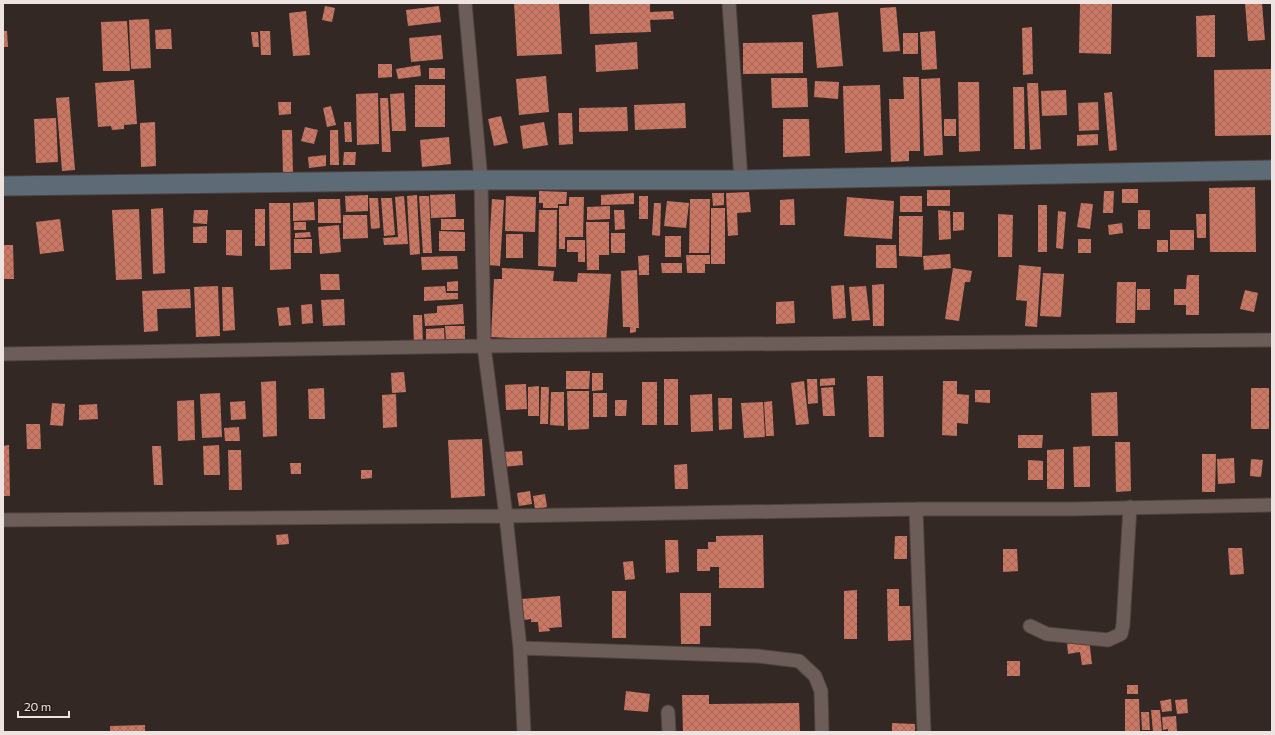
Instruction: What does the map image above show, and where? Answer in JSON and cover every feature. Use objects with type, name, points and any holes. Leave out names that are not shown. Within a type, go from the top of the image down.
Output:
[{"type":"street","points":[[464,3],[481,180],[484,346],[506,516],[520,648],[524,732]]},
{"type":"street","points":[[729,3],[741,180]]},
{"type":"street","points":[[3,186],[481,180],[741,180],[1272,170]]},
{"type":"street","points":[[3,354],[484,346],[1272,340]]},
{"type":"street","points":[[3,520],[506,516],[1272,505]]},
{"type":"street","points":[[1030,626],[1047,634],[1108,640],[1121,634],[1123,625],[1130,507]]},
{"type":"street","points":[[916,509],[924,732]]},
{"type":"street","points":[[520,648],[758,656],[799,661],[815,676],[821,691],[822,732]]},
{"type":"street","points":[[668,712],[669,732]]},
{"type":"building","points":[[514,3],[559,3],[562,54],[517,56]]},
{"type":"building","points":[[589,3],[650,3],[650,12],[673,11],[674,19],[650,20],[651,32],[590,34]]},
{"type":"building","points":[[1245,3],[1262,3],[1265,40],[1248,41]]},
{"type":"building","points":[[1080,4],[1112,4],[1111,54],[1079,53]]},
{"type":"building","points":[[325,6],[335,8],[332,22],[322,20]]},
{"type":"building","points":[[439,6],[441,22],[408,26],[406,10]]},
{"type":"building","points":[[896,7],[900,51],[883,52],[880,8]]},
{"type":"building","points":[[306,11],[310,55],[293,56],[289,13]]},
{"type":"building","points":[[838,12],[843,66],[817,68],[812,15]]},
{"type":"building","points":[[1215,15],[1215,57],[1197,57],[1196,16]]},
{"type":"building","points":[[149,19],[151,68],[131,69],[129,20]]},
{"type":"building","points":[[127,21],[130,71],[103,71],[101,22]]},
{"type":"building","points":[[1032,27],[1033,74],[1023,75],[1022,28]]},
{"type":"building","points":[[171,29],[172,49],[156,49],[155,30]]},
{"type":"building","points":[[3,31],[7,31],[8,47],[3,47]]},
{"type":"building","points":[[260,31],[270,31],[271,55],[261,55]]},
{"type":"building","points":[[935,31],[937,69],[922,70],[920,32]]},
{"type":"building","points":[[251,32],[258,32],[259,47],[253,47]]},
{"type":"building","points":[[903,33],[918,33],[918,54],[903,54]]},
{"type":"building","points":[[441,35],[443,59],[411,62],[409,38]]},
{"type":"building","points":[[637,42],[638,69],[596,72],[595,45]]},
{"type":"building","points":[[803,42],[803,73],[743,74],[743,43]]},
{"type":"building","points":[[378,64],[392,64],[392,77],[378,78]]},
{"type":"building","points":[[420,65],[421,76],[398,79],[396,69]]},
{"type":"building","points":[[429,68],[445,68],[445,79],[429,79]]},
{"type":"building","points":[[1272,69],[1272,135],[1215,136],[1214,70]]},
{"type":"building","points":[[546,76],[549,112],[519,115],[516,79]]},
{"type":"building","points":[[903,77],[919,77],[920,151],[909,151],[909,161],[891,162],[889,99],[904,99]]},
{"type":"building","points":[[771,78],[807,78],[808,107],[772,108]]},
{"type":"building","points":[[940,78],[943,155],[924,156],[921,79]]},
{"type":"building","points":[[134,80],[137,124],[124,125],[124,129],[112,130],[111,126],[98,127],[95,83]]},
{"type":"building","points":[[815,81],[839,82],[838,99],[814,97]]},
{"type":"building","points":[[958,82],[979,82],[980,151],[959,152]]},
{"type":"building","points":[[1027,83],[1038,83],[1041,149],[1030,150]]},
{"type":"building","points":[[415,85],[445,85],[445,127],[415,127]]},
{"type":"building","points":[[880,85],[882,151],[845,153],[843,86]]},
{"type":"building","points":[[1013,87],[1024,87],[1025,149],[1014,149]]},
{"type":"building","points":[[1066,90],[1067,115],[1042,116],[1041,91]]},
{"type":"building","points":[[1112,92],[1117,150],[1109,151],[1104,93]]},
{"type":"building","points":[[378,93],[379,144],[357,145],[356,94]]},
{"type":"building","points":[[404,93],[406,131],[392,131],[390,94]]},
{"type":"building","points":[[69,97],[75,170],[62,171],[56,98]]},
{"type":"building","points":[[380,98],[388,98],[391,152],[382,152]]},
{"type":"building","points":[[278,102],[291,102],[291,114],[279,115]]},
{"type":"building","points":[[1098,102],[1099,130],[1079,131],[1078,103]]},
{"type":"building","points":[[685,103],[686,128],[635,130],[634,105]]},
{"type":"building","points":[[331,106],[336,125],[327,127],[323,108]]},
{"type":"building","points":[[627,107],[628,131],[579,132],[579,108]]},
{"type":"building","points":[[558,113],[572,113],[573,144],[559,145]]},
{"type":"building","points":[[501,116],[508,143],[494,146],[488,119]]},
{"type":"building","points":[[56,118],[58,162],[36,163],[34,119]]},
{"type":"building","points":[[783,119],[809,119],[810,156],[783,157]]},
{"type":"building","points":[[944,119],[956,119],[956,136],[944,136]]},
{"type":"building","points":[[155,122],[156,166],[141,167],[140,123]]},
{"type":"building","points":[[344,122],[351,122],[352,142],[345,142]]},
{"type":"building","points":[[544,122],[548,145],[523,149],[520,126]]},
{"type":"building","points":[[305,127],[318,130],[314,144],[301,141]]},
{"type":"building","points":[[282,130],[292,130],[293,174],[283,174]]},
{"type":"building","points":[[330,130],[338,130],[339,165],[330,165]]},
{"type":"building","points":[[1098,134],[1098,145],[1077,146],[1077,135]]},
{"type":"building","points":[[449,137],[451,164],[422,167],[420,140]]},
{"type":"building","points":[[344,152],[356,152],[355,165],[343,165]]},
{"type":"building","points":[[326,155],[326,166],[309,168],[308,157]]},
{"type":"building","points":[[1255,187],[1256,252],[1210,252],[1209,188]]},
{"type":"building","points":[[1122,189],[1138,189],[1138,203],[1122,203]]},
{"type":"building","points":[[927,190],[950,190],[950,206],[927,206]]},
{"type":"building","points":[[539,191],[567,192],[566,204],[558,204],[558,208],[543,208],[543,203],[539,203]]},
{"type":"building","points":[[1104,191],[1114,191],[1113,213],[1103,213]]},
{"type":"building","points":[[749,192],[751,212],[737,213],[738,235],[728,236],[726,193]]},
{"type":"building","points":[[634,193],[634,204],[601,205],[601,195]]},
{"type":"building","points":[[712,193],[724,193],[724,205],[713,206]]},
{"type":"building","points":[[455,194],[456,217],[431,218],[430,195]]},
{"type":"building","points":[[368,195],[368,211],[346,212],[345,196]]},
{"type":"building","points":[[417,195],[420,254],[410,255],[407,196]]},
{"type":"building","points":[[404,196],[408,244],[384,245],[383,238],[398,237],[395,197]]},
{"type":"building","points":[[419,196],[429,196],[432,253],[423,253]]},
{"type":"building","points":[[506,196],[536,197],[535,232],[505,231]]},
{"type":"building","points":[[639,196],[648,196],[648,219],[639,219]]},
{"type":"building","points":[[900,196],[922,196],[922,212],[900,212]]},
{"type":"building","points":[[569,197],[584,197],[583,237],[565,237],[565,249],[559,249],[559,206],[569,206]]},
{"type":"building","points":[[847,197],[894,201],[892,239],[844,236]]},
{"type":"building","points":[[369,198],[378,198],[380,228],[371,229]]},
{"type":"building","points":[[381,198],[392,198],[395,235],[384,236]]},
{"type":"building","points":[[318,199],[340,199],[341,223],[318,223]]},
{"type":"building","points":[[492,199],[504,200],[500,266],[488,265]]},
{"type":"building","points":[[690,199],[710,199],[709,253],[689,253]]},
{"type":"building","points":[[794,199],[795,225],[780,225],[780,200]]},
{"type":"building","points":[[667,201],[689,203],[686,228],[664,226]]},
{"type":"building","points":[[314,202],[315,220],[293,221],[293,203]]},
{"type":"building","points":[[269,203],[290,203],[291,269],[270,270]]},
{"type":"building","points":[[654,203],[661,203],[660,236],[652,235]]},
{"type":"building","points":[[1081,203],[1093,204],[1090,229],[1077,227]]},
{"type":"building","points":[[1038,205],[1047,205],[1047,252],[1038,252]]},
{"type":"building","points":[[610,206],[610,219],[587,220],[587,207]]},
{"type":"building","points":[[163,208],[165,273],[153,274],[151,209]]},
{"type":"building","points":[[711,208],[725,208],[725,264],[711,264]]},
{"type":"building","points":[[139,209],[142,279],[116,280],[112,210]]},
{"type":"building","points":[[255,209],[265,209],[265,246],[255,246]]},
{"type":"building","points":[[194,210],[208,210],[207,224],[193,223]]},
{"type":"building","points":[[539,210],[557,210],[556,267],[538,266]]},
{"type":"building","points":[[614,210],[624,210],[625,229],[615,230]]},
{"type":"building","points":[[938,210],[950,211],[951,239],[939,240]]},
{"type":"building","points":[[1138,210],[1150,210],[1150,229],[1138,229]]},
{"type":"building","points":[[1058,211],[1066,212],[1063,249],[1056,248]]},
{"type":"building","points":[[953,212],[964,212],[964,230],[953,231]]},
{"type":"building","points":[[998,214],[1013,215],[1012,257],[998,257]]},
{"type":"building","points":[[1196,214],[1206,214],[1206,238],[1197,238]]},
{"type":"building","points":[[343,215],[367,215],[368,238],[343,239]]},
{"type":"building","points":[[899,216],[923,216],[922,257],[899,256]]},
{"type":"building","points":[[60,219],[64,251],[40,254],[36,222]]},
{"type":"building","points":[[441,219],[464,219],[464,230],[441,230]]},
{"type":"building","points":[[294,222],[306,222],[306,230],[294,230]]},
{"type":"building","points":[[586,222],[609,222],[609,255],[599,255],[599,270],[587,270]]},
{"type":"building","points":[[1122,223],[1123,233],[1109,235],[1108,225]]},
{"type":"building","points":[[339,225],[341,252],[320,254],[318,227]]},
{"type":"building","points":[[207,226],[207,243],[193,243],[193,227]]},
{"type":"building","points":[[226,230],[242,230],[242,256],[226,255]]},
{"type":"building","points":[[1170,230],[1194,230],[1194,250],[1170,250]]},
{"type":"building","points":[[439,231],[465,232],[465,251],[439,251]]},
{"type":"building","points":[[310,232],[311,237],[295,238],[295,233]]},
{"type":"building","points":[[611,233],[625,233],[625,253],[611,253]]},
{"type":"building","points":[[506,234],[523,234],[523,258],[506,258]]},
{"type":"building","points":[[665,236],[681,236],[681,257],[665,257]]},
{"type":"building","points":[[294,239],[312,239],[312,253],[294,253]]},
{"type":"building","points":[[1078,239],[1091,239],[1091,253],[1078,253]]},
{"type":"building","points":[[567,240],[585,240],[585,262],[578,262],[578,252],[567,252]]},
{"type":"building","points":[[1157,240],[1168,240],[1168,252],[1157,252]]},
{"type":"building","points":[[3,245],[13,245],[14,279],[3,279]]},
{"type":"building","points":[[876,245],[896,245],[897,268],[876,268]]},
{"type":"building","points":[[950,254],[951,268],[924,270],[923,256]]},
{"type":"building","points":[[649,255],[649,275],[639,275],[638,256]]},
{"type":"building","points":[[686,255],[710,255],[710,264],[705,264],[705,273],[687,273]]},
{"type":"building","points":[[457,256],[458,269],[422,270],[421,257]]},
{"type":"building","points":[[661,263],[682,263],[682,273],[662,273]]},
{"type":"building","points":[[1019,265],[1041,267],[1037,327],[1025,326],[1027,301],[1016,300]]},
{"type":"building","points":[[502,268],[554,271],[553,281],[577,282],[578,273],[611,274],[606,343],[491,337],[494,279],[502,279]]},
{"type":"building","points":[[953,268],[972,271],[970,282],[965,282],[959,321],[945,319]]},
{"type":"building","points":[[637,270],[639,328],[636,328],[636,332],[630,333],[630,327],[623,327],[621,271]]},
{"type":"building","points":[[1043,273],[1064,274],[1061,317],[1040,316]]},
{"type":"building","points":[[320,274],[339,274],[340,290],[321,290]]},
{"type":"building","points":[[1187,275],[1199,275],[1199,315],[1186,315],[1186,305],[1174,305],[1174,289],[1186,289]]},
{"type":"building","points":[[458,281],[458,291],[447,291],[447,282]]},
{"type":"building","points":[[1117,282],[1136,282],[1135,323],[1116,323]]},
{"type":"building","points":[[884,284],[884,326],[873,326],[872,285]]},
{"type":"building","points":[[844,285],[846,318],[833,319],[831,286]]},
{"type":"building","points":[[218,286],[220,336],[196,337],[194,287]]},
{"type":"building","points":[[445,286],[446,293],[458,293],[458,299],[424,301],[424,287]]},
{"type":"building","points":[[866,286],[870,320],[852,321],[849,287]]},
{"type":"building","points":[[222,287],[233,287],[235,330],[223,331]]},
{"type":"building","points":[[190,289],[191,308],[157,309],[158,331],[144,332],[142,291]]},
{"type":"building","points":[[1137,289],[1150,289],[1150,310],[1137,310]]},
{"type":"building","points":[[1245,290],[1258,293],[1254,312],[1240,309]]},
{"type":"building","points":[[344,299],[345,325],[323,326],[321,300]]},
{"type":"building","points":[[794,301],[795,323],[776,324],[776,302]]},
{"type":"building","points":[[312,304],[313,323],[302,324],[301,305]]},
{"type":"building","points":[[463,304],[464,324],[425,326],[424,314],[437,313],[437,306]]},
{"type":"building","points":[[289,307],[291,325],[279,326],[277,308]]},
{"type":"building","points":[[413,315],[422,315],[423,346],[414,346]]},
{"type":"building","points":[[445,326],[465,326],[465,339],[459,339],[459,346],[450,346],[450,339],[446,339]]},
{"type":"building","points":[[444,328],[445,347],[426,343],[426,329]]},
{"type":"building","points":[[566,371],[590,371],[589,389],[566,389]]},
{"type":"building","points":[[404,372],[406,392],[392,393],[391,373]]},
{"type":"building","points":[[592,373],[603,373],[603,390],[592,391]]},
{"type":"building","points":[[867,376],[883,376],[884,437],[869,437]]},
{"type":"building","points":[[835,378],[835,385],[820,386],[820,379]]},
{"type":"building","points":[[664,379],[678,379],[678,425],[664,425]]},
{"type":"building","points":[[807,379],[817,379],[818,403],[808,404]]},
{"type":"building","points":[[276,381],[277,436],[263,437],[261,382]]},
{"type":"building","points":[[804,381],[809,424],[796,425],[791,383]]},
{"type":"building","points":[[943,381],[957,381],[957,394],[969,395],[968,424],[957,423],[957,436],[942,435]]},
{"type":"building","points":[[642,382],[657,382],[657,425],[642,425]]},
{"type":"building","points":[[526,384],[527,409],[506,410],[505,385]]},
{"type":"building","points":[[539,386],[539,416],[528,416],[528,387]]},
{"type":"building","points":[[541,387],[549,387],[548,424],[540,424]]},
{"type":"building","points":[[833,387],[835,416],[823,416],[821,388]]},
{"type":"building","points":[[324,388],[325,419],[309,419],[308,389]]},
{"type":"building","points":[[1251,388],[1269,388],[1269,429],[1251,429]]},
{"type":"building","points":[[975,390],[990,390],[990,403],[975,402]]},
{"type":"building","points":[[567,391],[589,391],[589,429],[568,430]]},
{"type":"building","points":[[551,392],[564,392],[564,426],[550,425]]},
{"type":"building","points":[[1117,392],[1118,436],[1092,436],[1091,393]]},
{"type":"building","points":[[220,393],[222,437],[202,438],[200,394]]},
{"type":"building","points":[[593,393],[607,393],[607,417],[593,417]]},
{"type":"building","points":[[396,394],[397,427],[383,428],[382,395]]},
{"type":"building","points":[[712,394],[713,431],[691,432],[690,395]]},
{"type":"building","points":[[718,398],[732,398],[732,429],[719,430]]},
{"type":"building","points":[[194,400],[195,440],[178,441],[177,401]]},
{"type":"building","points":[[615,400],[627,400],[626,416],[615,416]]},
{"type":"building","points":[[245,401],[246,419],[231,420],[230,402]]},
{"type":"building","points":[[772,401],[774,436],[766,436],[764,402]]},
{"type":"building","points":[[763,402],[765,437],[744,438],[741,403]]},
{"type":"building","points":[[52,403],[65,404],[63,426],[50,425]]},
{"type":"building","points":[[97,404],[98,419],[79,420],[79,405]]},
{"type":"building","points":[[26,424],[40,424],[41,449],[27,449]]},
{"type":"building","points":[[239,427],[240,441],[225,441],[224,428]]},
{"type":"building","points":[[1018,435],[1043,435],[1042,448],[1018,448]]},
{"type":"building","points":[[482,439],[485,496],[451,498],[448,440]]},
{"type":"building","points":[[1115,442],[1130,442],[1131,491],[1116,492]]},
{"type":"building","points":[[9,445],[10,496],[3,496],[3,446]]},
{"type":"building","points":[[219,445],[220,475],[204,475],[203,446]]},
{"type":"building","points":[[152,446],[161,446],[163,485],[154,485]]},
{"type":"building","points":[[1090,446],[1090,487],[1074,487],[1073,447]]},
{"type":"building","points":[[1064,449],[1064,489],[1047,489],[1047,450]]},
{"type":"building","points":[[228,450],[241,450],[242,490],[229,490]]},
{"type":"building","points":[[522,451],[523,465],[503,467],[502,452]]},
{"type":"building","points":[[1202,454],[1216,454],[1215,492],[1202,492]]},
{"type":"building","points":[[1234,458],[1235,483],[1218,484],[1217,459]]},
{"type":"building","points":[[1251,459],[1263,460],[1261,477],[1250,476]]},
{"type":"building","points":[[1028,460],[1043,461],[1043,480],[1028,480]]},
{"type":"building","points":[[290,463],[301,463],[301,474],[291,474]]},
{"type":"building","points":[[687,464],[688,489],[675,489],[674,465]]},
{"type":"building","points":[[361,470],[372,470],[372,478],[361,479]]},
{"type":"building","points":[[530,491],[532,504],[519,506],[517,493]]},
{"type":"building","points":[[545,494],[547,507],[535,509],[533,496]]},
{"type":"building","points":[[288,534],[289,544],[277,545],[276,535]]},
{"type":"building","points":[[763,535],[764,588],[719,588],[719,567],[710,567],[710,571],[697,571],[697,549],[708,549],[708,542],[716,542],[716,536]]},
{"type":"building","points":[[895,536],[907,536],[907,559],[894,559]]},
{"type":"building","points":[[665,540],[678,540],[679,572],[666,573]]},
{"type":"building","points":[[1228,548],[1242,548],[1244,574],[1230,575]]},
{"type":"building","points":[[1003,549],[1017,549],[1018,571],[1003,572]]},
{"type":"building","points":[[633,561],[635,579],[625,580],[623,562]]},
{"type":"building","points":[[887,589],[899,589],[899,606],[910,606],[911,640],[888,641]]},
{"type":"building","points":[[857,590],[857,639],[844,639],[844,591]]},
{"type":"building","points":[[612,591],[626,591],[626,638],[612,638]]},
{"type":"building","points":[[680,593],[711,593],[711,626],[700,626],[700,644],[681,644]]},
{"type":"building","points":[[560,596],[562,627],[549,628],[550,631],[539,632],[538,622],[531,622],[531,619],[524,620],[522,599]]},
{"type":"building","points":[[1089,639],[1092,664],[1082,665],[1080,652],[1068,654],[1067,642]]},
{"type":"building","points":[[1007,661],[1020,661],[1020,676],[1007,676]]},
{"type":"building","points":[[1127,685],[1138,685],[1138,694],[1127,694]]},
{"type":"building","points":[[626,691],[650,694],[648,712],[624,710]]},
{"type":"building","points":[[682,695],[709,695],[709,704],[799,703],[800,732],[683,732]]},
{"type":"building","points":[[1125,699],[1139,699],[1140,732],[1125,732]]},
{"type":"building","points":[[1171,699],[1172,711],[1162,712],[1160,701]]},
{"type":"building","points":[[1187,699],[1188,713],[1177,714],[1175,700]]},
{"type":"building","points":[[1151,710],[1160,710],[1162,732],[1153,732]]},
{"type":"building","points":[[1141,712],[1149,712],[1150,730],[1142,730]]},
{"type":"building","points":[[1176,716],[1177,732],[1168,732],[1168,729],[1163,730],[1162,717]]},
{"type":"building","points":[[892,723],[915,724],[915,732],[892,731]]},
{"type":"building","points":[[145,725],[145,732],[110,732],[110,726]]}]
